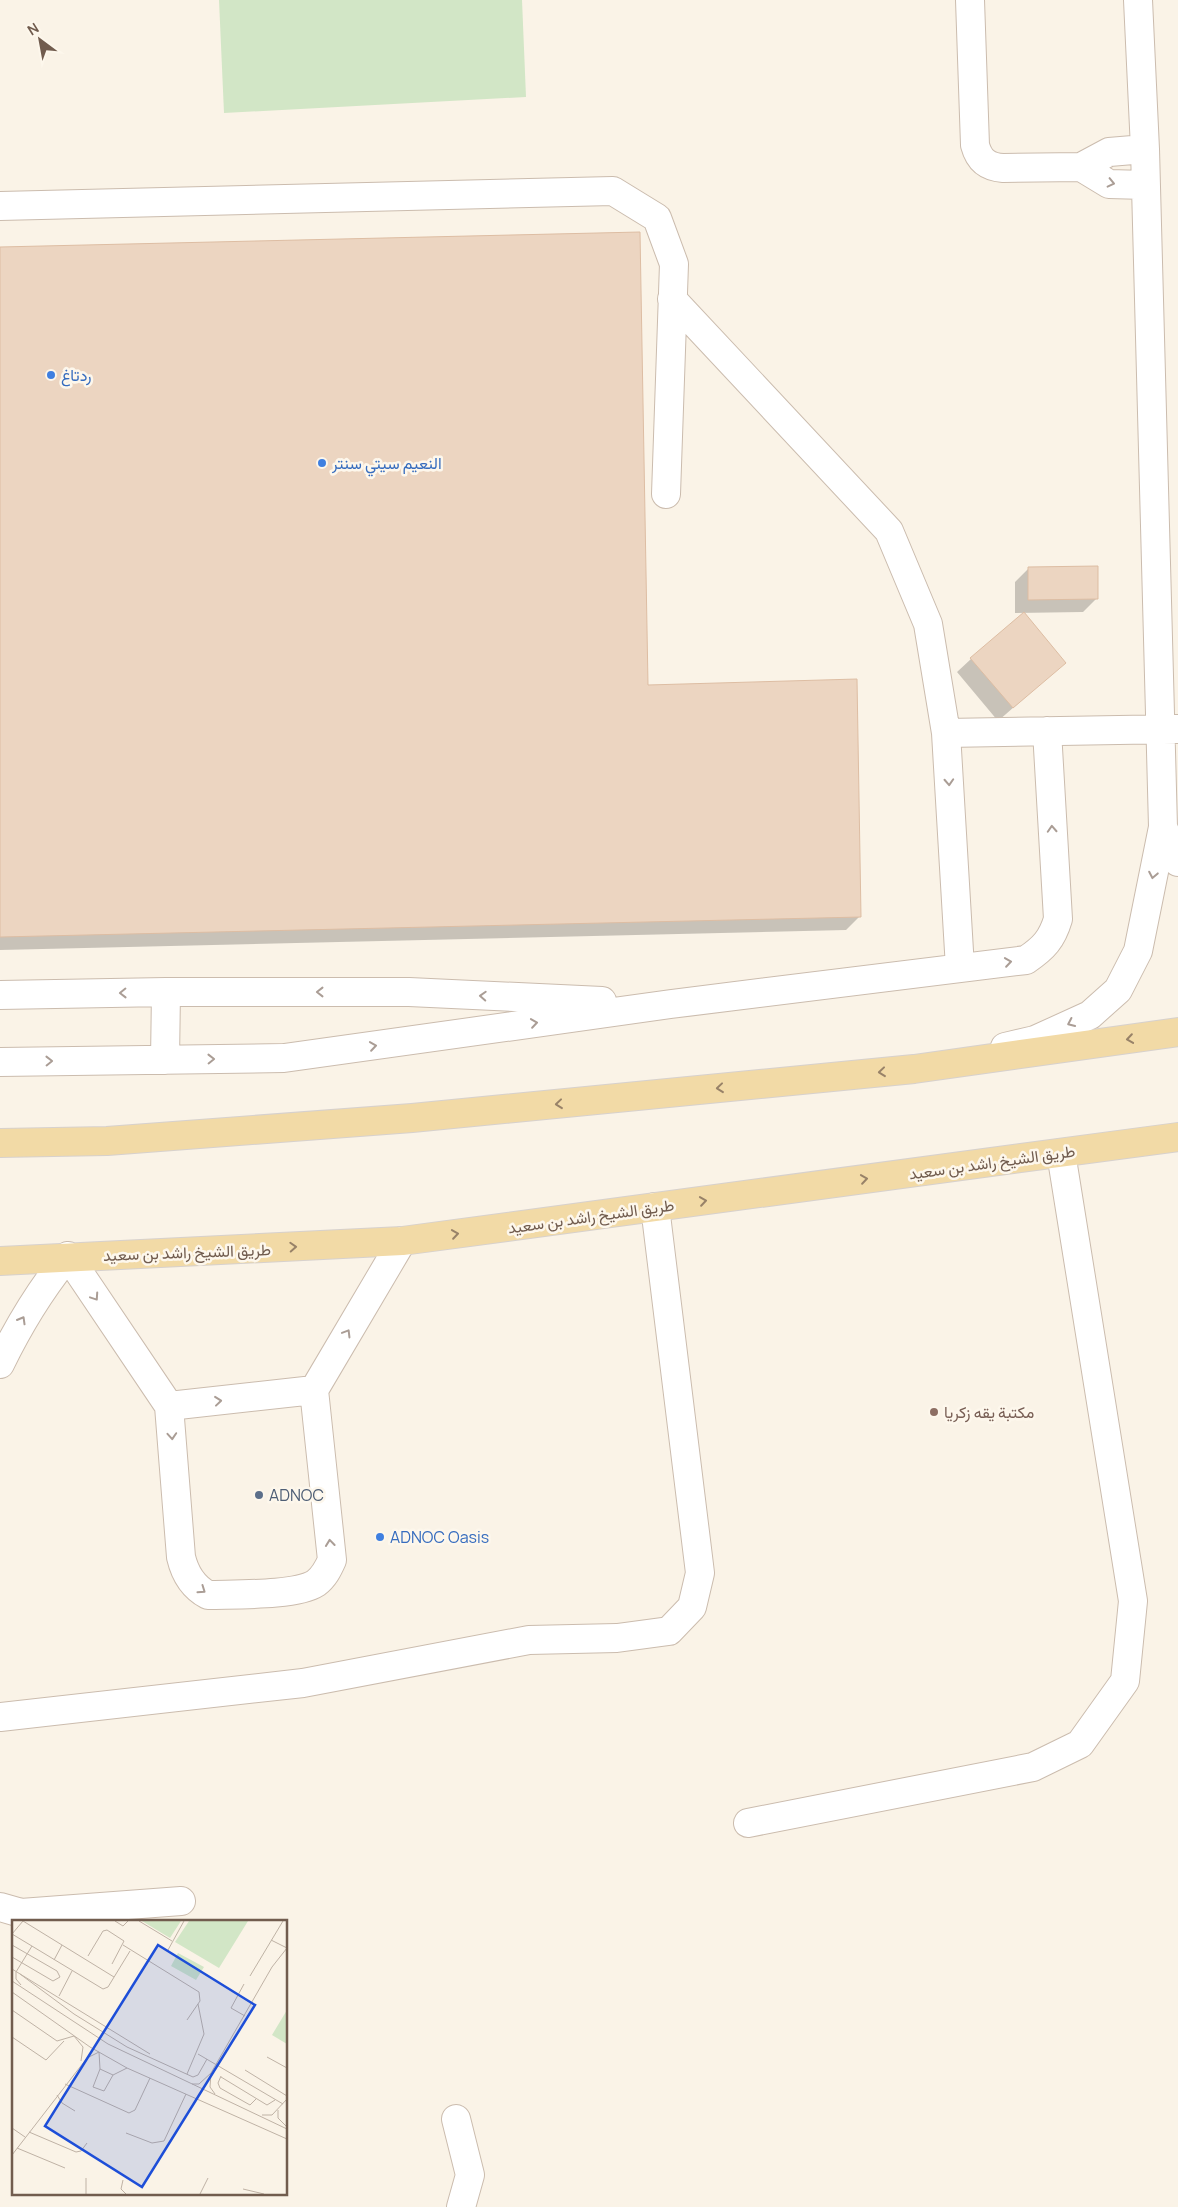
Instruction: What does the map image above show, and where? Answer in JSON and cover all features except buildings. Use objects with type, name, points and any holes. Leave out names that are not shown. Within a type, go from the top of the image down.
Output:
[{"type":"main road","points":[[0,1143],[107,1141],[412,1118],[914,1069],[1178,1032]]},
{"type":"main road","name":"طريق الشيخ راشد بن سعيد","points":[[0,1261],[68,1256],[186,1253],[402,1241],[1178,1137]]},
{"type":"street","points":[[970,0],[975,145],[977,154],[992,167],[1081,167],[1109,152],[1145,149]]},
{"type":"street","points":[[914,1069],[1035,1040],[1090,1015],[1118,990],[1138,951],[1163,827],[1169,729],[1138,0]]},
{"type":"street","points":[[1081,167],[1109,184],[1145,185]]},
{"type":"street","points":[[0,206],[613,191],[657,218],[674,264],[666,494]]},
{"type":"street","points":[[672,299],[889,531],[928,624],[946,733],[960,968]]},
{"type":"street","points":[[946,733],[1169,729]]},
{"type":"street","points":[[0,1062],[284,1058],[671,1004],[1026,960],[1042,950],[1053,936],[1058,918],[1047,731]]},
{"type":"street","points":[[1163,827],[1178,862]]},
{"type":"street","points":[[0,995],[166,992],[409,992],[671,1004]]},
{"type":"street","points":[[165,1060],[166,992]]},
{"type":"street","points":[[748,1822],[1033,1767],[1080,1744],[1124,1681],[1133,1600],[1062,1152]]},
{"type":"street","points":[[0,1717],[303,1683],[529,1640],[617,1638],[669,1632],[692,1607],[700,1573],[655,1207]]},
{"type":"street","points":[[0,1364],[20,1323],[40,1290],[68,1256],[169,1406],[184,1571],[198,1590],[208,1595],[300,1590],[317,1582],[327,1571],[332,1560],[314,1390],[402,1241]]},
{"type":"street","points":[[169,1406],[314,1390]]},
{"type":"street","points":[[0,1907],[21,1913],[181,1902]]},
{"type":"street","points":[[456,2118],[470,2175],[461,2207]]},
{"type":"green space","points":[[219,0],[522,0],[526,97],[224,113]]},
{"type":"place","name":"ردتاغ","points":[[51,375]]},
{"type":"place","name":"النعيم سيتي سنتر","points":[[322,463]]},
{"type":"place","name":"مكتبة يقه زكريا","points":[[934,1412]]},
{"type":"place","name":"ADNOC","points":[[259,1495]]},
{"type":"place","name":"ADNOC Oasis","points":[[380,1537]]}]
